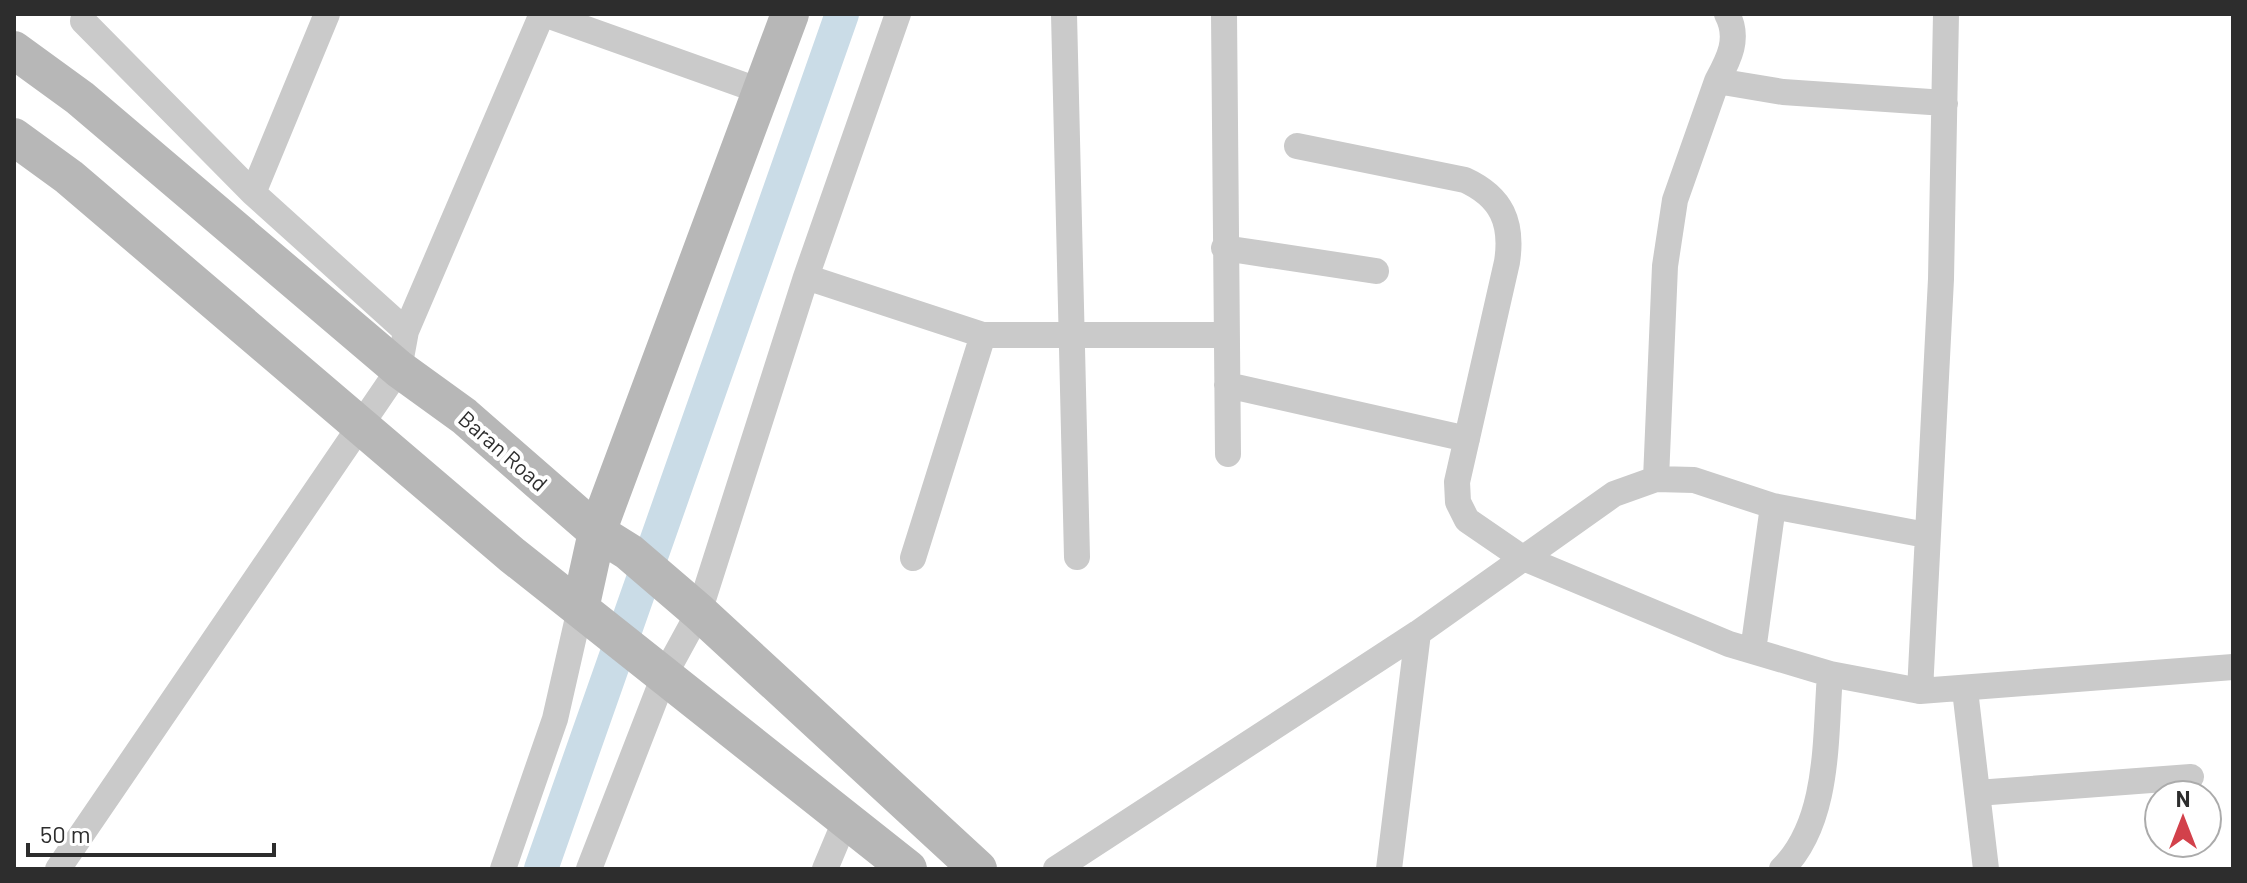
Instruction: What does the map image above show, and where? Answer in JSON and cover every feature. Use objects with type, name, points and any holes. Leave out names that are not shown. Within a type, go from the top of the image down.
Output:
[{"type":"main road","points":[[589,616],[597,532],[790,14]]},
{"type":"main road","name":"Baran Road","points":[[14,50],[80,98],[399,369],[464,416],[597,532],[629,552],[978,869]]},
{"type":"main road","points":[[14,137],[69,177],[589,616],[908,869]]},
{"type":"street","points":[[253,193],[327,14]]},
{"type":"street","points":[[58,869],[358,424],[399,369],[406,331],[543,14],[763,92]]},
{"type":"street","points":[[589,869],[658,670],[688,604],[898,14]]},
{"type":"street","points":[[1064,14],[1077,557]]},
{"type":"street","points":[[1224,14],[1228,454]]},
{"type":"street","points":[[1656,479],[1665,266],[1675,200],[1717,81],[1730,57],[1734,28],[1727,14]]},
{"type":"street","points":[[1920,691],[1941,279],[1946,14]]},
{"type":"street","points":[[83,21],[253,193],[406,331]]},
{"type":"street","points":[[1717,81],[1783,92],[1945,103]]},
{"type":"street","points":[[1297,146],[1465,180],[1484,188],[1497,200],[1511,237],[1457,482],[1458,502],[1467,520],[1521,557],[1729,644],[1830,674],[1920,691],[1965,690],[2233,667]]},
{"type":"street","points":[[1224,248],[1376,271]]},
{"type":"street","points":[[806,277],[983,335],[1225,335]]},
{"type":"street","points":[[913,558],[983,335]]},
{"type":"street","points":[[1227,385],[1467,439]]},
{"type":"street","points":[[1056,869],[1418,633],[1521,557],[1614,494],[1656,479],[1694,480],[1773,506],[1926,535]]},
{"type":"street","points":[[1753,651],[1773,506]]},
{"type":"street","points":[[503,869],[589,616]]},
{"type":"street","points":[[1389,869],[1418,633]]},
{"type":"street","points":[[1782,869],[1799,852],[1815,811],[1823,773],[1830,674]]},
{"type":"street","points":[[1965,690],[1986,869]]},
{"type":"street","points":[[1977,793],[2191,777]]},
{"type":"street","points":[[825,869],[846,819]]},
{"type":"waterway","points":[[541,869],[842,14]]}]
